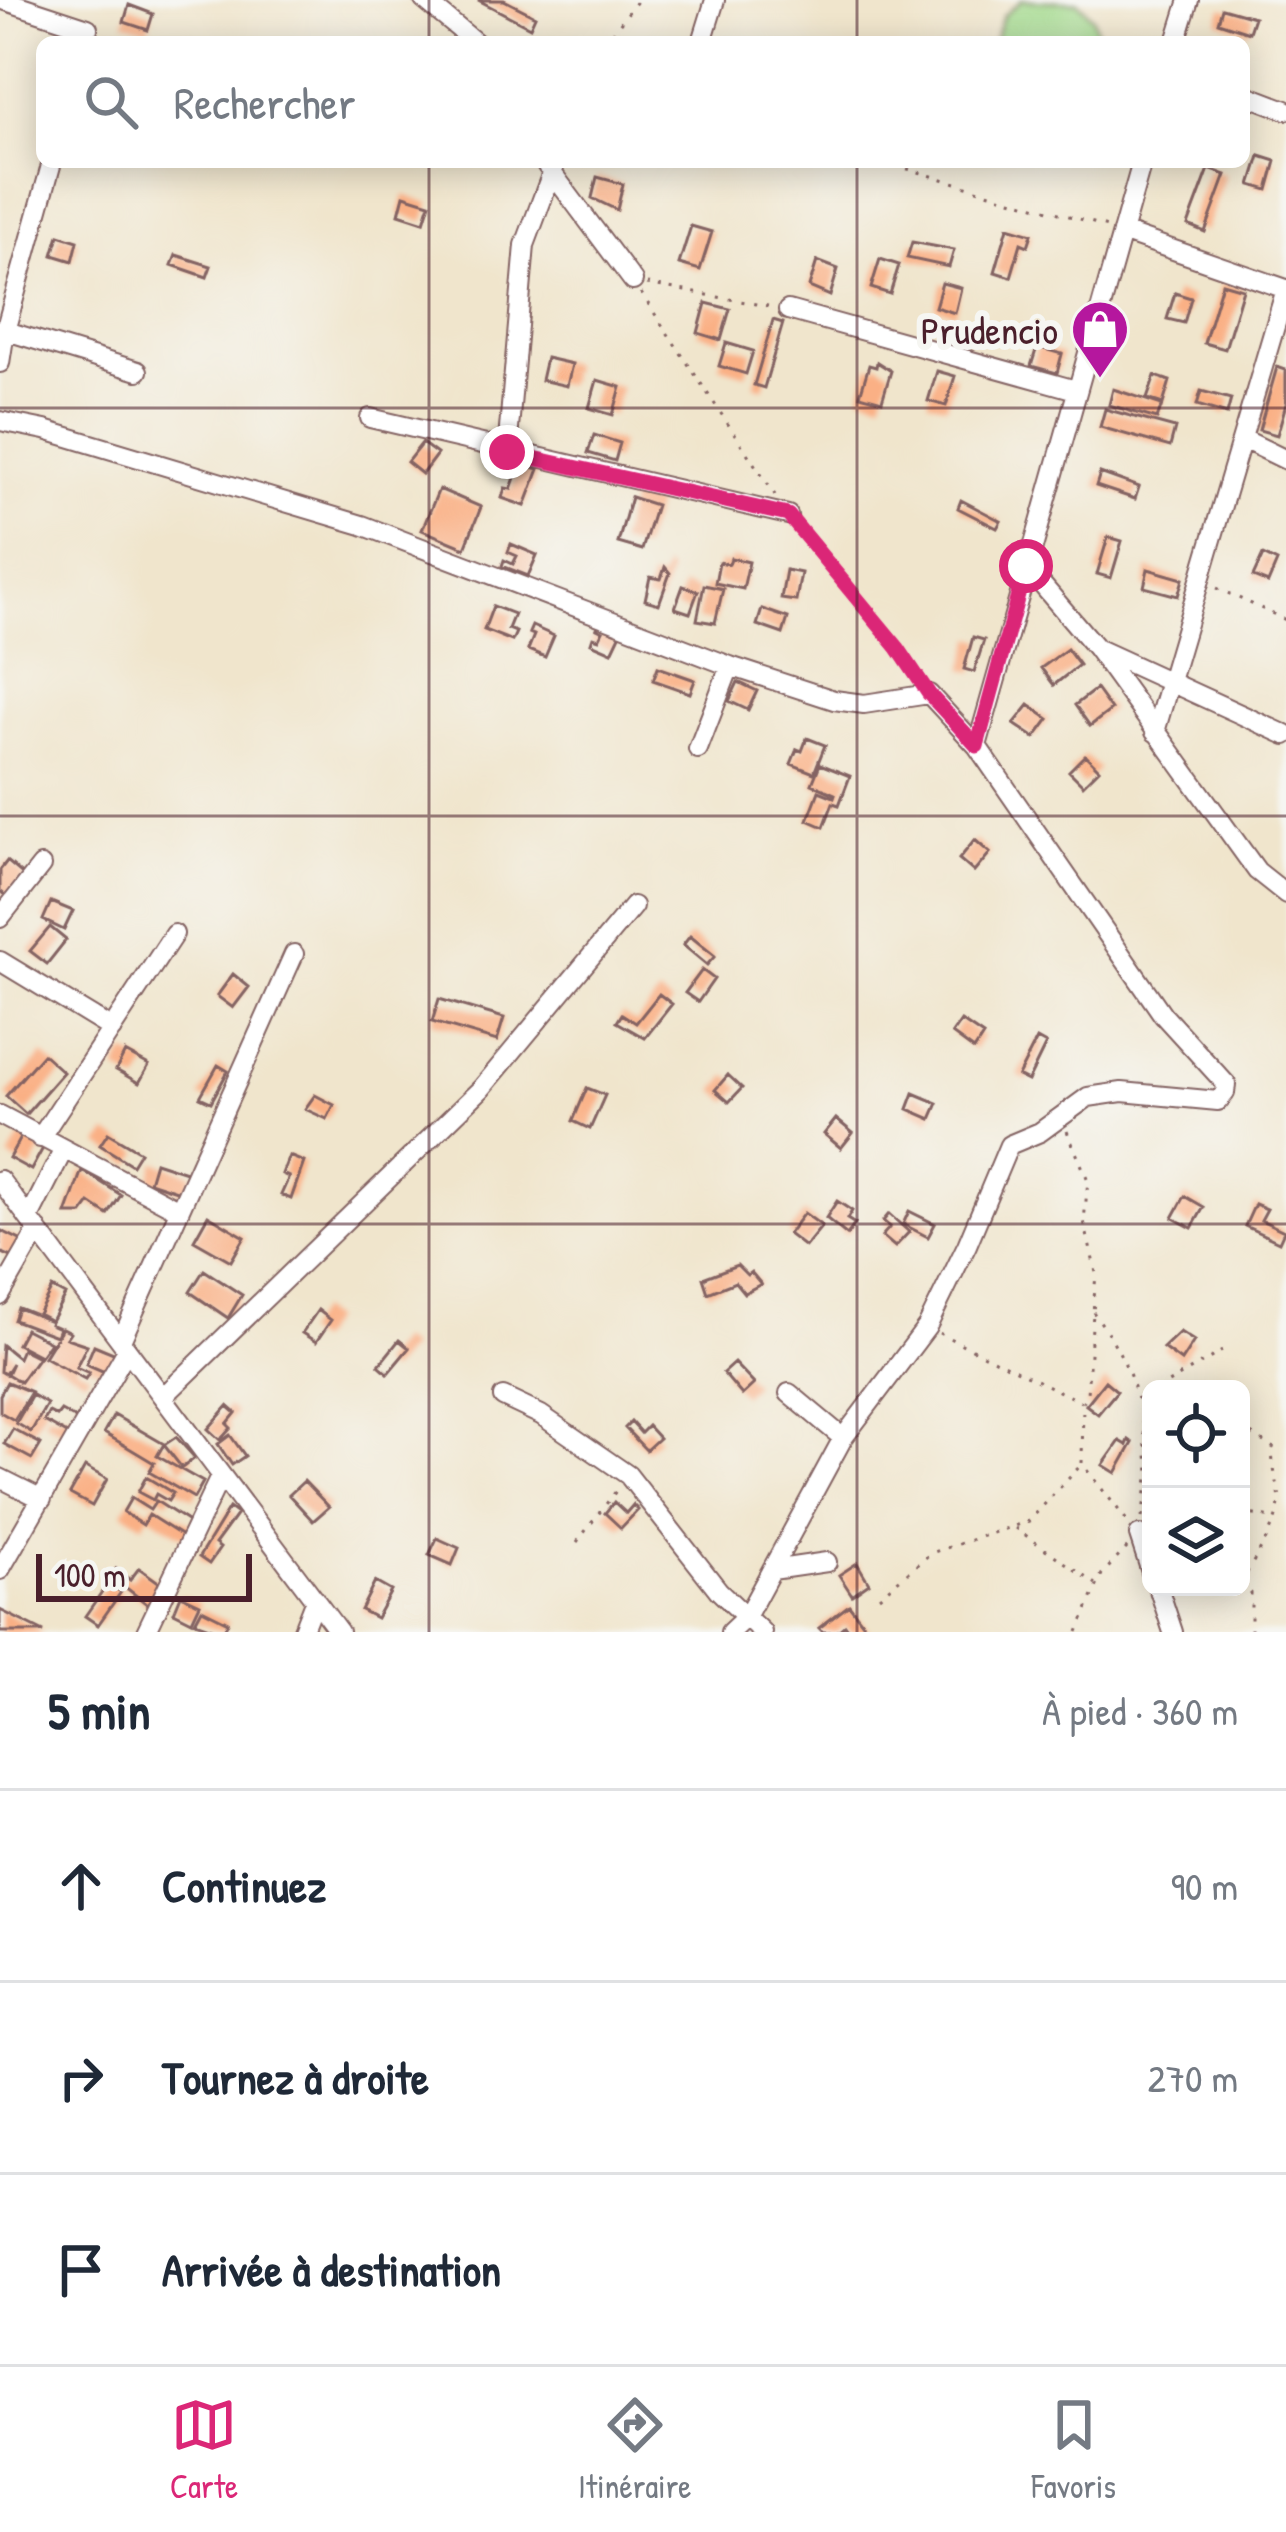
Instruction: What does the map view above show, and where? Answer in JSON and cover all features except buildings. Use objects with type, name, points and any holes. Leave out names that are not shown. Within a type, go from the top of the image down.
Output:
[{"type":"street","points":[[3,0],[88,28],[86,36]]},
{"type":"street","points":[[424,0],[470,36]]},
{"type":"street","points":[[704,36],[715,0]]},
{"type":"street","points":[[1178,36],[1189,0]]},
{"type":"street","points":[[1250,96],[1286,110]]},
{"type":"street","points":[[0,363],[3,330],[50,168]]},
{"type":"street","points":[[507,452],[525,245],[549,168]]},
{"type":"street","points":[[551,168],[633,281]]},
{"type":"street","points":[[977,746],[1140,168]]},
{"type":"street","points":[[1123,232],[1286,289],[1155,732]]},
{"type":"street","points":[[788,310],[1076,390]]},
{"type":"street","points":[[3,330],[138,371]]},
{"type":"street","points":[[370,418],[788,515]]},
{"type":"street","points":[[0,421],[45,430],[362,525],[730,666],[849,703],[929,694],[977,746],[1163,1015],[1226,1084],[1218,1101],[1122,1092],[1088,1097],[1061,1118],[1009,1145],[927,1327],[844,1438],[746,1617],[730,1632]]},
{"type":"street","points":[[1243,439],[1286,460]]},
{"type":"street","points":[[1026,566],[1096,648],[1257,871],[1286,893]]},
{"type":"street","points":[[1096,648],[1286,735]]},
{"type":"street","points":[[698,749],[730,666]]},
{"type":"street","points":[[0,918],[40,866]]},
{"type":"street","points":[[163,1397],[481,1089],[633,906]]},
{"type":"street","points":[[40,1138],[174,934]]},
{"type":"street","points":[[0,1570],[124,1345],[294,954]]},
{"type":"street","points":[[0,961],[112,1029]]},
{"type":"street","points":[[0,1114],[179,1210]]},
{"type":"street","points":[[0,1296],[64,1149]]},
{"type":"street","points":[[0,1180],[339,1632]]},
{"type":"street","points":[[789,1393],[844,1438]]},
{"type":"street","points":[[503,1397],[541,1415],[628,1475],[719,1591],[762,1632]]},
{"type":"street","points":[[146,1632],[221,1475]]},
{"type":"street","points":[[0,1478],[42,1499]]},
{"type":"street","points":[[1139,1535],[1142,1544]]},
{"type":"street","points":[[772,1570],[827,1562]]},
{"type":"street","points":[[1160,1596],[1172,1632]]},
{"type":"street","points":[[302,1632],[315,1599]]},
{"type":"path","points":[[610,36],[638,0]]},
{"type":"path","points":[[904,168],[1123,232]]},
{"type":"path","points":[[633,281],[788,310]]},
{"type":"path","points":[[633,281],[788,515],[898,648],[929,694]]},
{"type":"path","points":[[1201,580],[1286,620]]},
{"type":"path","points":[[1061,1118],[1088,1180],[1084,1220],[1096,1273],[1082,1464],[1139,1535]]},
{"type":"path","points":[[1092,1311],[1113,1337],[1131,1373],[1142,1413]]},
{"type":"path","points":[[927,1327],[1083,1403]]},
{"type":"path","points":[[1174,1380],[1222,1352]]},
{"type":"path","points":[[1250,1434],[1275,1449],[1271,1466],[1279,1492],[1279,1510],[1250,1573]]},
{"type":"path","points":[[879,1596],[931,1553],[1029,1521],[1082,1464]]},
{"type":"path","points":[[577,1542],[628,1475]]},
{"type":"path","points":[[1078,1632],[1102,1574],[1139,1535],[1146,1488]]},
{"type":"path","points":[[1250,1514],[1273,1518]]},
{"type":"path","points":[[1012,1527],[1097,1585]]},
{"type":"path","points":[[1250,1567],[1256,1566]]},
{"type":"path","points":[[1250,1592],[1251,1632]]},
{"type":"green space","points":[[1022,0],[1078,2],[1093,17],[1098,36],[996,36],[1003,16]]},
{"type":"place","name":"Prudencio","points":[[1100,380]]},
{"type":"route","points":[[507,452],[788,515],[898,648],[929,694],[977,746],[1026,566]]}]
